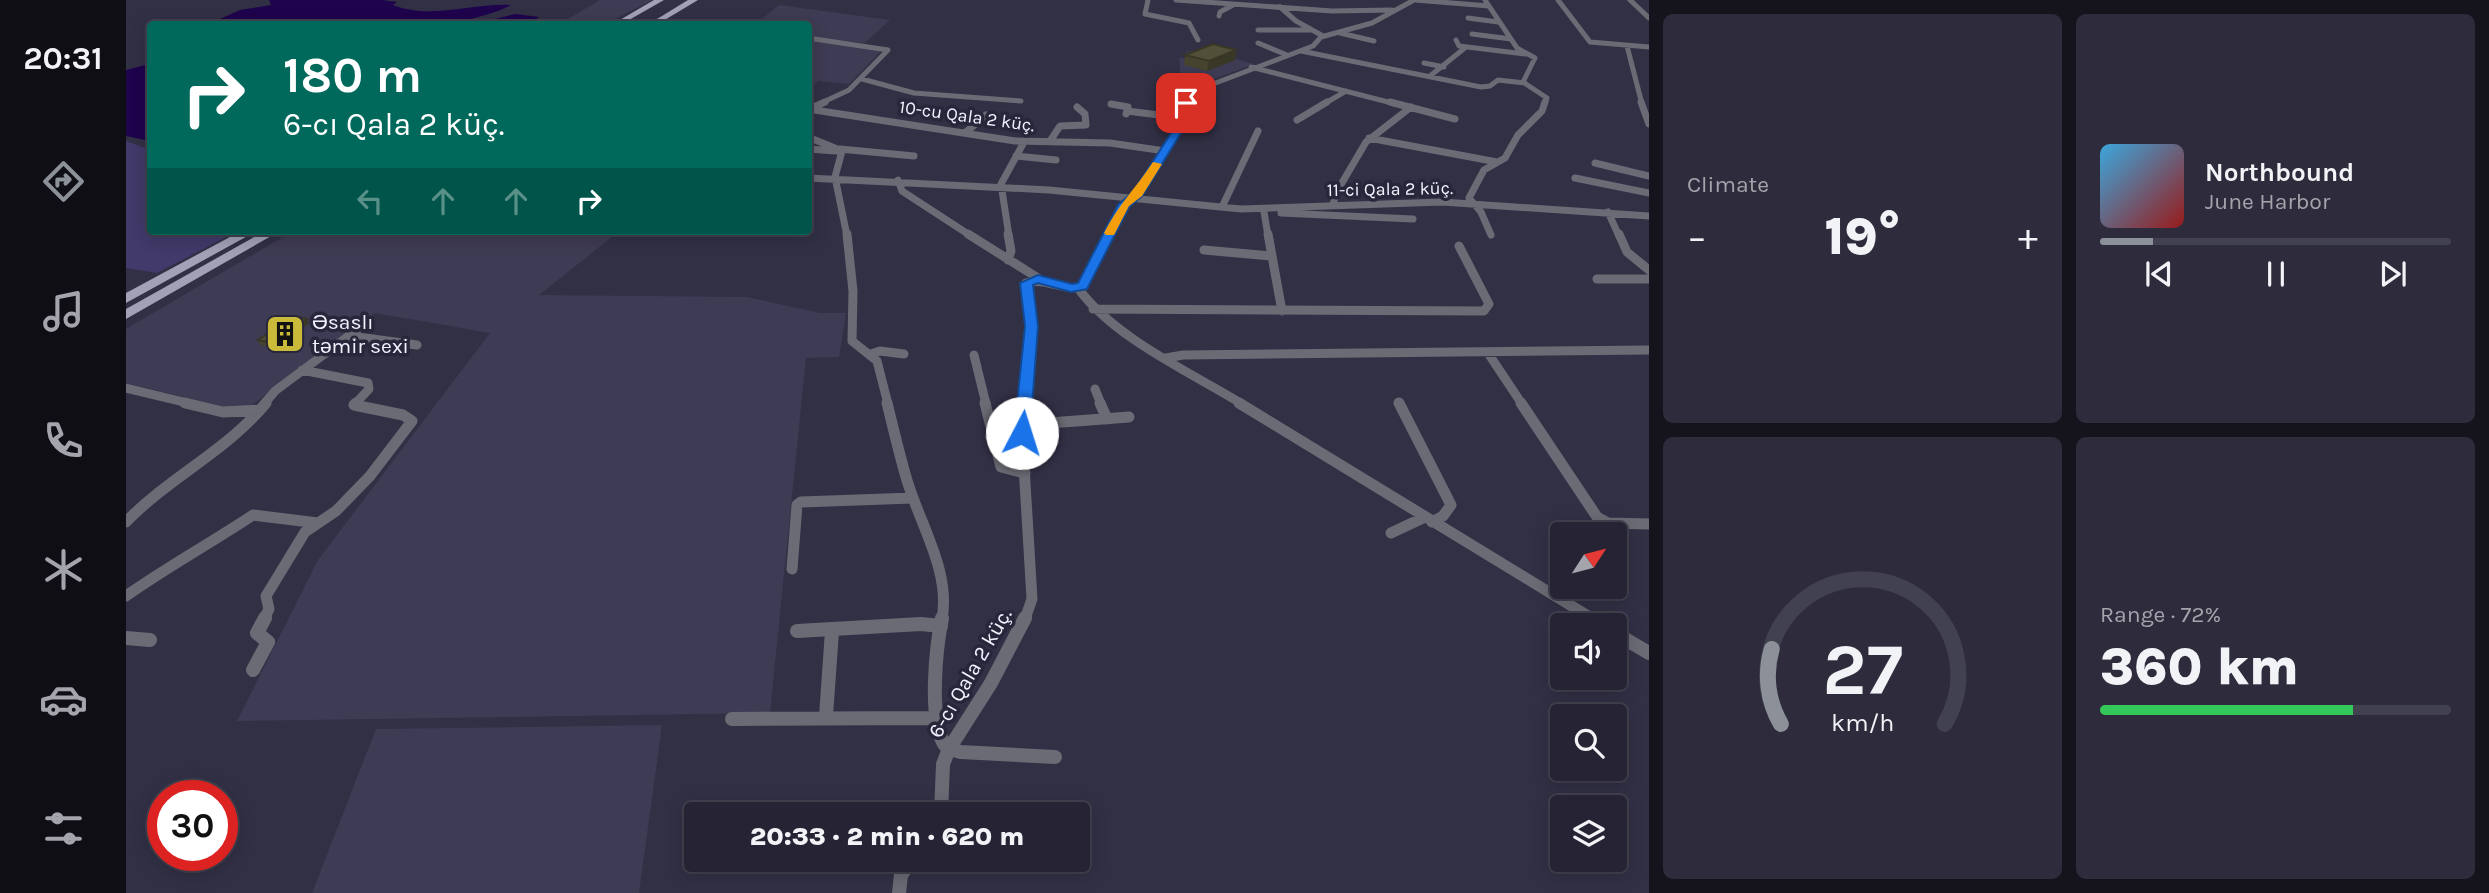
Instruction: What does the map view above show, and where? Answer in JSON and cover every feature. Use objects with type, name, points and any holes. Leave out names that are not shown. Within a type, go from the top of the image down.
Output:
[{"type":"main road","points":[[622,21],[660,0]]},
{"type":"main road","points":[[658,21],[694,0]]},
{"type":"main road","points":[[126,299],[243,235]]},
{"type":"main road","points":[[126,315],[267,235]]},
{"type":"street","points":[[1148,0],[1145,15],[1189,23],[1198,40]]},
{"type":"street","points":[[1176,0],[1345,11],[1392,10]]},
{"type":"street","points":[[1280,7],[1310,30],[1323,36],[1372,23],[1414,0],[1487,3],[1517,48],[1535,58],[1523,79],[1525,83]]},
{"type":"street","points":[[1558,0],[1590,42],[1649,47]]},
{"type":"street","points":[[1630,0],[1649,18]]},
{"type":"street","points":[[1219,16],[1220,12],[1233,5]]},
{"type":"street","points":[[1369,5],[1375,9]]},
{"type":"street","points":[[1468,19],[1498,22]]},
{"type":"street","points":[[1258,30],[1310,30]]},
{"type":"street","points":[[1338,33],[1374,41]]},
{"type":"street","points":[[1472,34],[1511,39]]},
{"type":"street","points":[[1078,288],[1086,281],[1124,205],[1138,193],[1165,151],[1193,93],[1251,67],[1315,45],[1323,36]]},
{"type":"street","points":[[812,39],[887,48],[888,51],[862,79],[835,99],[820,102],[812,107]]},
{"type":"street","points":[[1457,40],[1457,45],[1466,47],[1528,54]]},
{"type":"street","points":[[1258,43],[1287,55]]},
{"type":"street","points":[[1627,46],[1636,89],[1649,124]]},
{"type":"street","points":[[1430,76],[1466,47]]},
{"type":"street","points":[[1301,51],[1485,87],[1498,80],[1525,83],[1540,91],[1547,100],[1542,111],[1518,135],[1505,158],[1480,175],[1469,198],[1481,212],[1491,235]]},
{"type":"street","points":[[1423,63],[1444,67]]},
{"type":"street","points":[[1251,67],[1455,119]]},
{"type":"street","points":[[862,79],[914,93],[1021,101]]},
{"type":"street","points":[[1297,120],[1346,91]]},
{"type":"street","points":[[1111,104],[1126,106],[1126,114],[1183,118]]},
{"type":"street","points":[[1054,119],[1063,126],[1086,125],[1085,114],[1077,107]]},
{"type":"street","points":[[1333,205],[1336,192],[1369,138],[1411,107]]},
{"type":"street","name":"10-cu Qala 2 küç.","points":[[812,109],[1024,142],[1110,143],[1165,151]]},
{"type":"street","points":[[965,133],[986,115]]},
{"type":"street","points":[[921,127],[932,116]]},
{"type":"street","points":[[1050,141],[1063,126]]},
{"type":"street","points":[[1222,207],[1258,131]]},
{"type":"street","points":[[812,141],[827,132]]},
{"type":"street","points":[[1369,138],[1497,162]]},
{"type":"street","points":[[812,142],[841,150],[914,156]]},
{"type":"street","points":[[1008,260],[1011,251],[1000,187],[1024,142]]},
{"type":"street","points":[[841,150],[836,179],[851,269],[855,317],[852,341],[858,349],[871,354],[877,361],[913,498],[939,569],[944,597],[936,718],[938,735],[949,749],[971,753],[1055,757]]},
{"type":"street","points":[[1016,156],[1056,160]]},
{"type":"street","points":[[1594,163],[1649,176]]},
{"type":"street","name":"11-ci Qala 2 küç.","points":[[812,178],[898,180],[1000,187],[1263,210],[1433,202],[1649,216]]},
{"type":"street","points":[[1575,178],[1649,193]]},
{"type":"street","points":[[898,180],[902,191],[914,200],[1008,260],[1038,278],[1078,288],[1093,309],[1166,358],[1582,613]]},
{"type":"street","points":[[1282,311],[1263,210],[1413,219]]},
{"type":"street","points":[[1608,212],[1627,252],[1649,270]]},
{"type":"street","points":[[1093,309],[1485,311],[1489,304],[1485,290],[1460,246]]},
{"type":"street","points":[[1203,250],[1271,256]]},
{"type":"street","name":"6-cı Qala 2 küç.","points":[[941,802],[943,764],[949,749],[990,683],[1029,611],[1033,578],[1023,425],[1031,326],[1025,285],[1038,278]]},
{"type":"street","points":[[1597,279],[1649,279]]},
{"type":"street","points":[[126,522],[146,501],[239,430],[275,391],[370,320]]},
{"type":"street","points":[[350,335],[417,345]]},
{"type":"street","points":[[871,354],[880,351],[904,354]]},
{"type":"street","points":[[1166,358],[1183,355],[1647,352]]},
{"type":"street","points":[[1488,353],[1597,517],[1608,523],[1649,524]]},
{"type":"street","points":[[974,355],[1001,467],[1008,471],[1025,472]]},
{"type":"street","points":[[253,670],[268,642],[257,633],[270,609],[266,596],[301,537],[336,511],[370,476],[412,421],[403,415],[354,405],[369,389],[368,383],[302,370]]},
{"type":"street","points":[[126,388],[223,412],[260,410]]},
{"type":"street","points":[[1095,389],[1107,419]]},
{"type":"street","points":[[1391,533],[1443,516],[1451,505],[1399,402]]},
{"type":"street","points":[[1023,425],[1129,417]]},
{"type":"street","points":[[792,569],[797,509],[801,502],[913,498]]},
{"type":"street","points":[[126,596],[168,566],[204,548],[253,515],[318,523]]},
{"type":"street","points":[[797,631],[921,624],[941,626]]},
{"type":"street","points":[[826,716],[832,631]]},
{"type":"street","points":[[126,638],[150,640]]},
{"type":"street","points":[[1627,640],[1649,653]]},
{"type":"street","points":[[732,719],[826,716],[936,718]]},
{"type":"street","points":[[899,893],[903,872]]},
{"type":"shaded area","points":[[269,0],[382,0],[397,2],[393,5],[407,9],[436,11],[511,5],[468,21],[216,21],[240,10],[271,5]]},
{"type":"shaded area","points":[[600,0],[652,0],[612,21],[564,21]]},
{"type":"shaded area","points":[[779,5],[890,20],[865,43],[812,37],[812,21],[760,21]]},
{"type":"shaded area","points":[[515,14],[539,17],[533,21],[488,21]]},
{"type":"shaded area","points":[[812,39],[883,49],[849,84],[819,81],[812,86]]},
{"type":"shaded area","points":[[1203,49],[1254,64],[1201,84],[1181,80],[1179,58],[1185,58],[1186,52]]},
{"type":"shaded area","points":[[147,65],[147,140],[126,136],[126,70]]},
{"type":"shaded area","points":[[126,141],[147,149],[147,235],[228,236],[157,273],[126,268]]},
{"type":"shaded area","points":[[286,235],[614,235],[539,295],[747,297],[820,313],[846,313],[839,357],[806,358],[770,713],[237,721],[318,560],[490,333],[375,313],[248,408],[235,409],[126,383],[126,329]]},
{"type":"shaded area","points":[[662,725],[639,893],[312,893],[376,729]]},
{"type":"building","points":[[1213,44],[1236,50],[1209,61],[1185,55]]},
{"type":"building","points":[[294,316],[307,319],[272,343],[258,340]]},
{"type":"slow traffic","points":[[1110,233],[1124,205],[1138,193],[1157,164]]},
{"type":"place","name":"Əsaslı təmir sexi","points":[[285,334]]},
{"type":"route","points":[[1022,433],[1031,326],[1025,285],[1038,278],[1064,287],[1083,286],[1124,205],[1138,193],[1181,125],[1186,103]]}]
